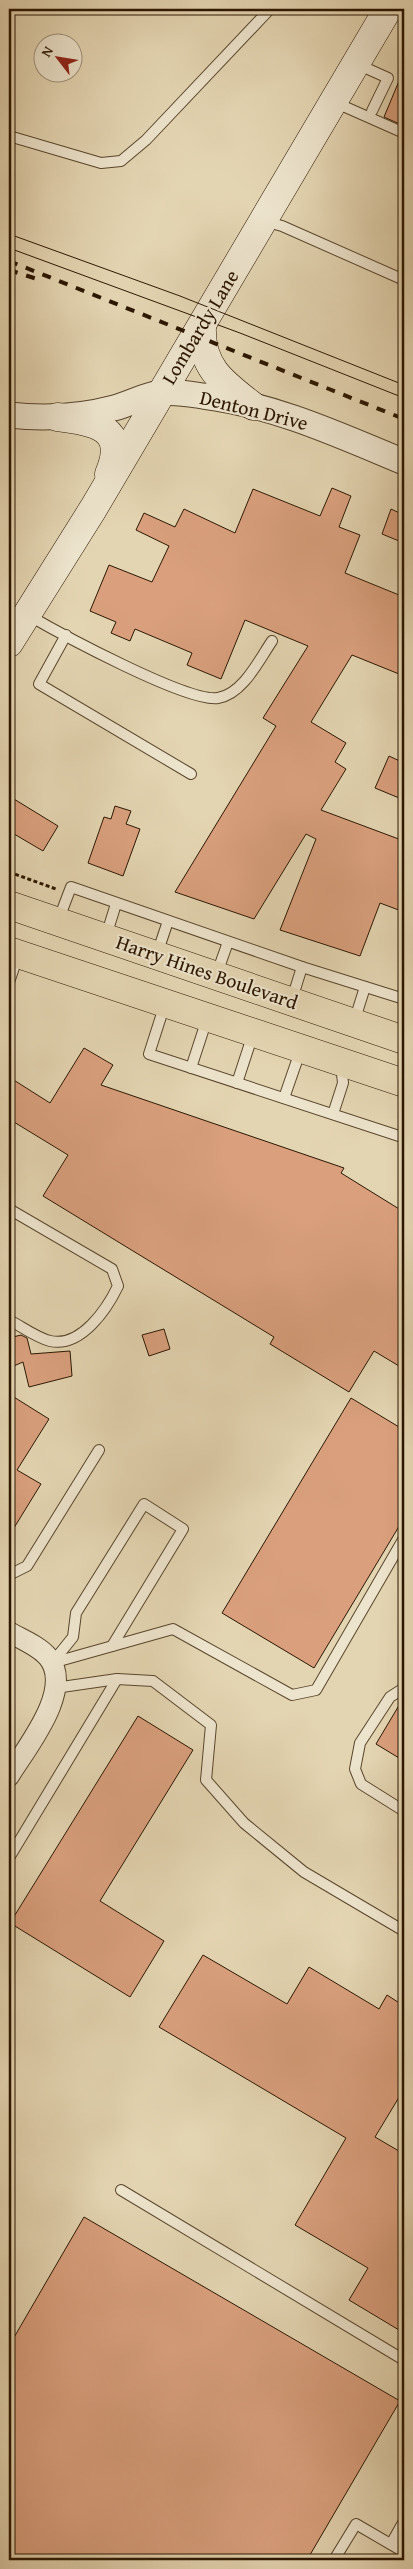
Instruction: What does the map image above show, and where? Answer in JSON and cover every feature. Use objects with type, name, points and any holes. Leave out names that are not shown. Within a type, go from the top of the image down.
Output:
[{"type":"main road","name":"Lombardy Lane","points":[[9,643],[93,509],[388,9]]},
{"type":"main road","points":[[202,326],[202,340],[214,372],[253,406]]},
{"type":"main road","points":[[57,417],[88,421],[102,426],[111,436],[115,446],[111,469],[93,509]]},
{"type":"main road","name":"Harry Hines Boulevard","points":[[9,905],[404,1040]]},
{"type":"main road","name":"Harry Hines Boulevard","points":[[14,953],[404,1083]]},
{"type":"main road","points":[[341,1061],[354,1022]]},
{"type":"street","name":"Denton Drive","points":[[9,415],[57,417],[114,408],[162,393],[227,399],[314,424],[404,462]]},
{"type":"street","points":[[9,1632],[43,1652],[52,1663],[56,1677],[54,1698],[48,1713],[9,1776]]},
{"type":"lane","points":[[9,136],[101,163],[121,161],[146,140],[270,9]]},
{"type":"lane","points":[[356,63],[388,78],[372,111]]},
{"type":"lane","points":[[333,102],[404,133]]},
{"type":"lane","points":[[263,221],[282,226],[404,280]]},
{"type":"lane","points":[[27,615],[155,680],[203,698],[219,698],[240,687],[272,641]]},
{"type":"lane","points":[[66,635],[39,684],[191,774]]},
{"type":"lane","points":[[58,922],[71,887],[168,922],[404,999]]},
{"type":"lane","points":[[106,938],[116,904]]},
{"type":"lane","points":[[156,956],[168,922]]},
{"type":"lane","points":[[216,977],[228,942]]},
{"type":"lane","points":[[9,982],[14,953]]},
{"type":"lane","points":[[291,1001],[302,967]]},
{"type":"lane","points":[[354,1022],[365,987]]},
{"type":"lane","points":[[166,1003],[149,1054],[402,1137],[404,1131]]},
{"type":"lane","points":[[191,1068],[208,1017]]},
{"type":"lane","points":[[236,1083],[253,1032]]},
{"type":"lane","points":[[284,1098],[302,1048]]},
{"type":"lane","points":[[333,1114],[343,1083],[341,1061]]},
{"type":"lane","points":[[9,1209],[112,1270],[118,1286],[108,1306],[96,1323],[67,1340],[51,1341],[9,1320]]},
{"type":"lane","points":[[9,1575],[27,1566],[99,1450]]},
{"type":"lane","points":[[52,1663],[73,1637],[76,1612],[144,1504],[183,1529],[112,1646]]},
{"type":"lane","points":[[52,1663],[173,1629],[292,1695],[316,1690],[404,1538]]},
{"type":"lane","points":[[55,1688],[117,1679],[153,1681],[211,1725],[206,1780],[244,1823],[304,1872],[404,1931]]},
{"type":"lane","points":[[9,1858],[117,1679]]},
{"type":"lane","points":[[404,1688],[390,1697],[360,1743],[355,1769],[362,1784],[404,1812]]},
{"type":"lane","points":[[121,2190],[404,2360]]},
{"type":"lane","points":[[392,2544],[404,2521]]},
{"type":"lane","points":[[334,2560],[356,2524],[404,2552]]},
{"type":"building","points":[[404,69],[404,126],[384,117]]},
{"type":"building","points":[[332,488],[351,496],[339,527],[360,535],[345,573],[404,597],[404,676],[352,655],[311,722],[346,743],[335,762],[346,769],[321,810],[404,841],[404,912],[380,903],[360,956],[280,930],[316,839],[306,834],[254,919],[175,892],[276,726],[263,718],[308,646],[245,620],[221,679],[187,665],[192,653],[135,629],[130,641],[111,633],[116,622],[90,611],[109,565],[152,582],[169,546],[136,530],[144,513],[175,527],[184,509],[235,533],[253,489],[320,516]]},
{"type":"building","points":[[391,509],[404,515],[404,543],[382,534]]},
{"type":"building","points":[[389,756],[404,763],[404,800],[375,788]]},
{"type":"building","points":[[9,796],[58,826],[43,851],[9,831]]},
{"type":"building","points":[[115,806],[131,811],[126,824],[140,829],[123,876],[88,863],[104,817],[111,819]]},
{"type":"building","points":[[84,1048],[113,1065],[101,1085],[344,1168],[341,1173],[404,1212],[404,1369],[374,1351],[349,1392],[270,1344],[274,1337],[43,1196],[68,1155],[9,1119],[9,1077],[50,1103]]},
{"type":"building","points":[[164,1329],[170,1349],[149,1356],[142,1335]]},
{"type":"building","points":[[21,1335],[27,1338],[31,1354],[70,1351],[72,1376],[29,1387],[23,1362],[9,1368],[9,1338]]},
{"type":"building","points":[[9,1394],[49,1419],[17,1470],[41,1484],[9,1536]]},
{"type":"building","points":[[351,1398],[404,1430],[404,1518],[314,1668],[222,1613]]},
{"type":"building","points":[[404,1697],[404,1761],[376,1744]]},
{"type":"building","points":[[138,1716],[193,1750],[100,1901],[164,1941],[130,1997],[10,1923]]},
{"type":"building","points":[[203,1955],[287,2004],[309,1967],[379,2009],[387,1995],[404,2006],[404,2089],[375,2137],[404,2154],[404,2333],[349,2300],[368,2268],[295,2225],[346,2138],[159,2027]]},
{"type":"building","points":[[84,2217],[400,2401],[307,2560],[9,2560],[9,2346]]},
{"type":"tram line","points":[[9,234],[180,296],[404,385]]},
{"type":"tram line","points":[[9,248],[240,333],[404,398]]},
{"type":"railway","points":[[9,261],[404,419]]},
{"type":"railway","points":[[9,270],[37,279]]}]
